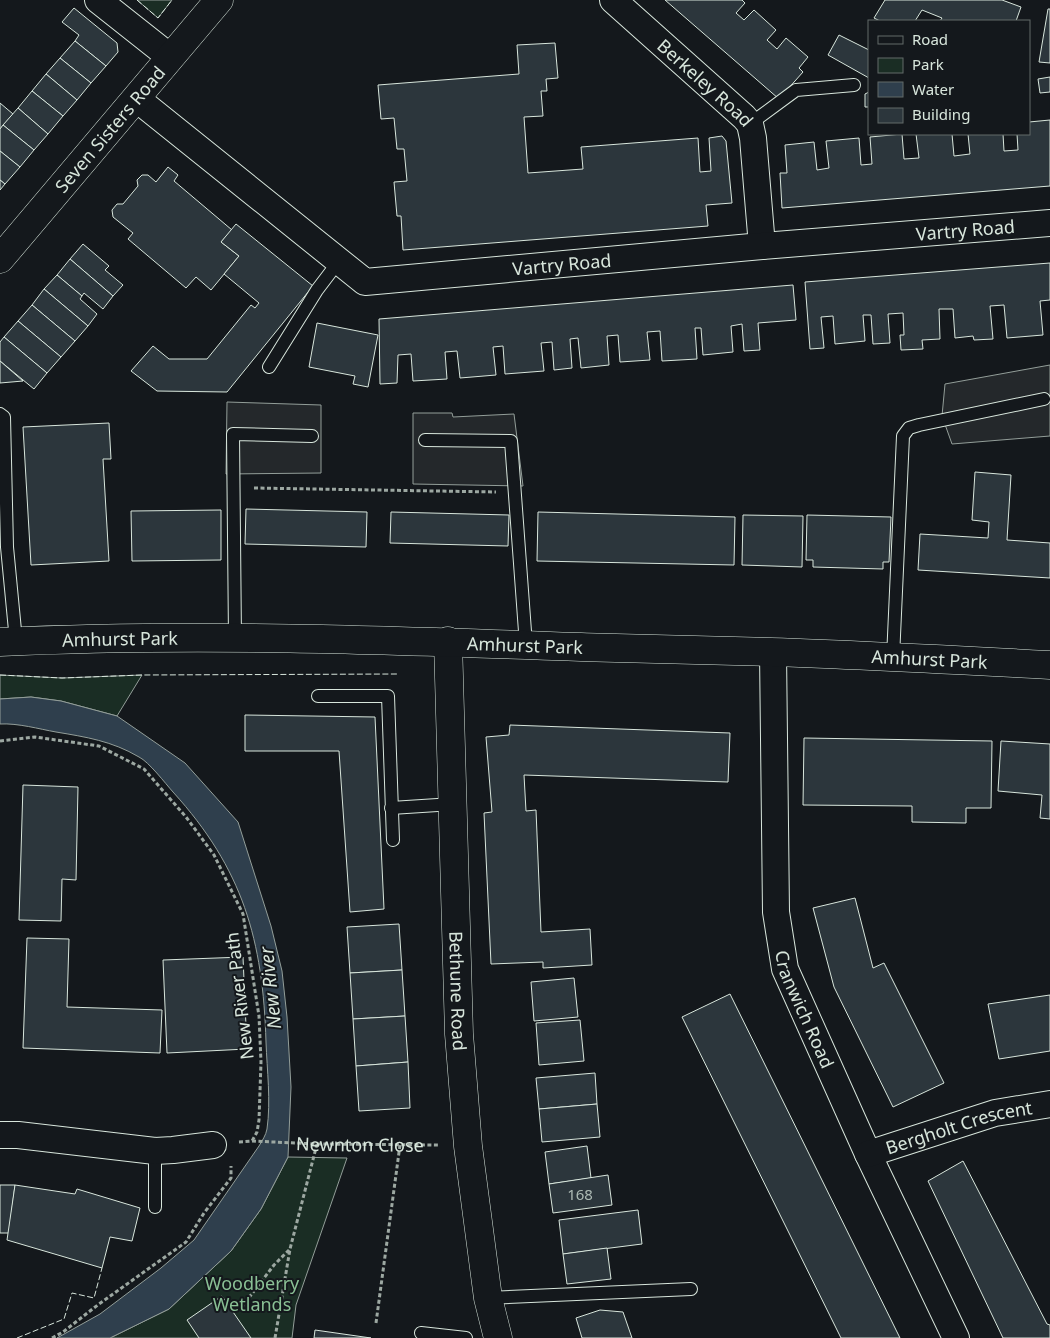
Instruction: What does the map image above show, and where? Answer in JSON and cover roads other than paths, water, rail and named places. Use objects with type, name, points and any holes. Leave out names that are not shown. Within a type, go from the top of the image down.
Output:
[{"type":"main road","name":"Seven Sisters Road","points":[[0,258],[219,0]]},
{"type":"main road","name":"Amhurst Park","points":[[8,641],[235,638],[448,641],[773,652],[1050,665]]},
{"type":"main road","name":"Bethune Road","points":[[448,641],[459,1034],[468,1146],[488,1298],[498,1338]]},
{"type":"street","points":[[98,0],[170,57]]},
{"type":"street","name":"Berkeley Road","points":[[613,0],[750,124],[753,138],[762,246]]},
{"type":"street","name":"Vartry Road","points":[[136,99],[365,282],[762,246],[1050,223]]},
{"type":"street","name":"Cranwich Road","points":[[773,652],[776,912],[785,969],[868,1154],[956,1338]]},
{"type":"street","name":"Bergholt Crescent","points":[[868,1154],[994,1113],[1050,1104]]},
{"type":"street","points":[[0,1135],[18,1135],[155,1151],[213,1145]]},
{"type":"lane","points":[[750,124],[796,90],[854,85]]},
{"type":"lane","points":[[269,367],[317,290],[339,261]]},
{"type":"lane","points":[[893,658],[903,436],[909,428],[919,425],[1044,399]]},
{"type":"lane","points":[[0,414],[4,416],[8,641]]},
{"type":"lane","points":[[235,638],[233,434],[312,436]]},
{"type":"lane","points":[[425,440],[511,441],[526,645]]},
{"type":"lane","points":[[318,696],[388,696],[392,840]]},
{"type":"lane","points":[[391,808],[453,804]]},
{"type":"lane","points":[[155,1151],[155,1207]]},
{"type":"lane","points":[[488,1298],[691,1290]]},
{"type":"lane","points":[[421,1333],[466,1338]]},
{"type":"water","name":"New River","points":[[31,697],[61,701],[117,716],[185,763],[238,822],[271,926],[282,971],[291,1087],[288,1157],[261,1209],[231,1251],[169,1309],[110,1338],[57,1338],[100,1314],[161,1268],[194,1240],[266,1133],[269,1108],[264,1005],[260,971],[254,938],[245,908],[232,878],[217,849],[173,792],[143,760],[119,747],[99,740],[21,725],[0,724],[0,699]]},
{"type":"park label","name":"Woodberry Wetlands","points":[[252,1294]]}]
